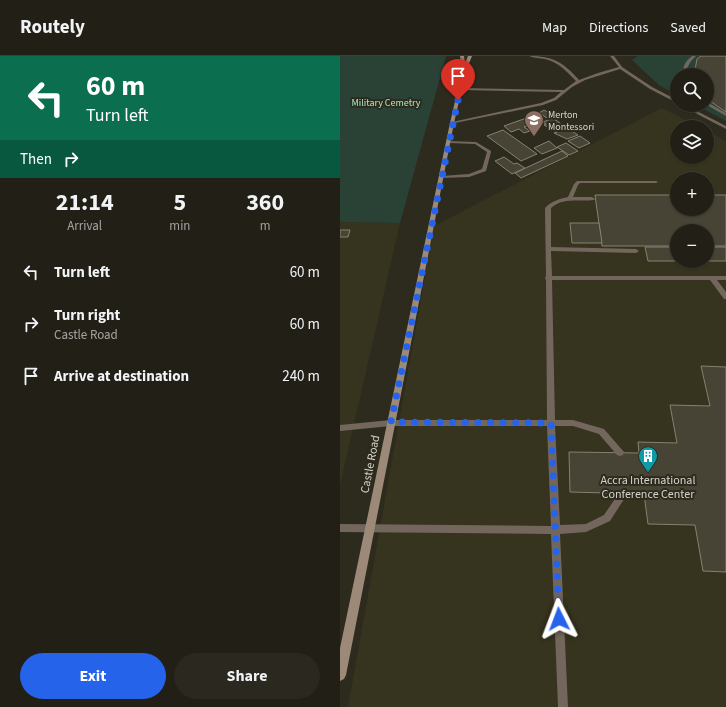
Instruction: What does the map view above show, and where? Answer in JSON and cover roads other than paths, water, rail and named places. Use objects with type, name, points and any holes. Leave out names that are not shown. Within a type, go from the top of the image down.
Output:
[{"type":"main road","name":"Castle Road","points":[[462,56],[464,71]]},
{"type":"main road","name":"Castle Road","points":[[340,675],[452,123],[464,71],[470,56]]},
{"type":"lane","points":[[531,56],[559,62],[568,68],[578,82]]},
{"type":"lane","points":[[612,56],[621,68],[651,88],[670,98]]},
{"type":"lane","points":[[685,68],[686,64],[694,56]]},
{"type":"lane","points":[[452,123],[542,104],[555,99],[570,86],[578,82],[621,68]]},
{"type":"lane","points":[[460,89],[565,91]]},
{"type":"lane","points":[[714,107],[726,115]]},
{"type":"lane","points":[[695,112],[726,128]]},
{"type":"lane","points":[[442,177],[471,176],[477,174],[484,170],[489,152],[476,143],[449,142]]},
{"type":"lane","points":[[570,199],[576,184],[579,182],[656,182]]},
{"type":"lane","points":[[563,707],[551,423],[548,208],[557,202],[570,199],[592,198]]},
{"type":"lane","points":[[549,249],[636,251]]},
{"type":"lane","points":[[548,278],[726,278]]},
{"type":"lane","points":[[712,278],[726,297]]},
{"type":"lane","points":[[340,428],[391,422],[573,423],[601,431],[620,452]]},
{"type":"lane","points":[[340,528],[555,530],[586,528],[607,518],[624,493]]},
{"type":"place","name":"Merton Montessori","points":[[534,137]]},
{"type":"place","name":"Accra International Conference Center","points":[[648,473]]},
{"type":"park label","name":"Military Cemetry","points":[[386,102]]}]
